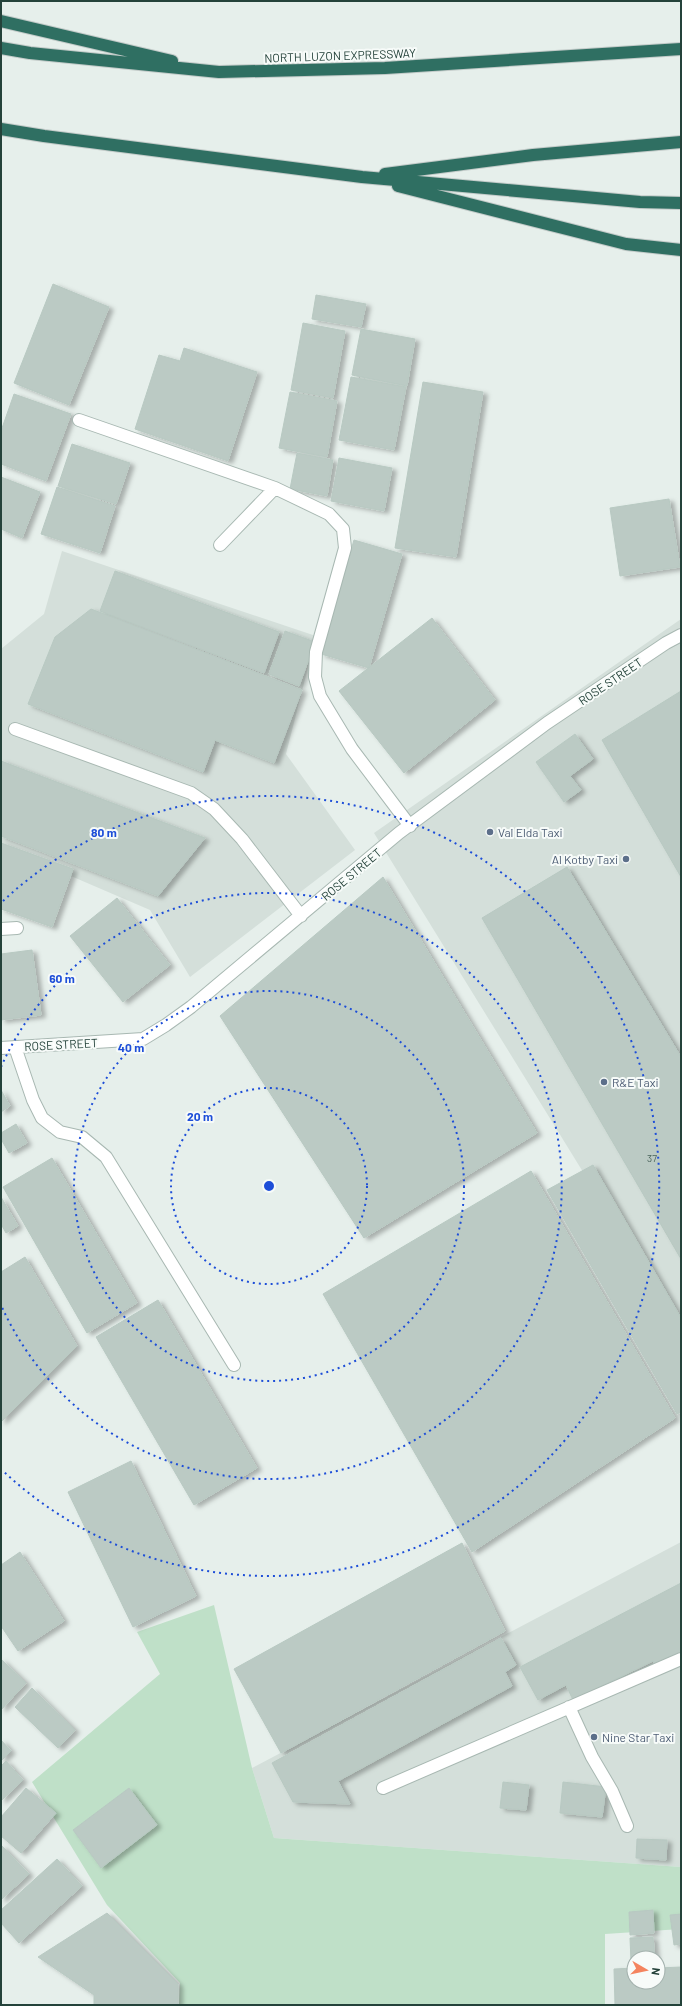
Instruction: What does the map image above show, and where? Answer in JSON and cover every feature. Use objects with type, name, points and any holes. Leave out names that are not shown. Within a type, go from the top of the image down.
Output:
[{"type":"highway","points":[[1,21],[220,72]]},
{"type":"highway","name":"NORTH LUZON EXPRESSWAY","points":[[1,48],[30,53],[220,72],[385,68],[681,49]]},
{"type":"highway","points":[[1,129],[44,136],[362,177],[640,202],[681,203]]},
{"type":"highway","points":[[362,177],[533,155],[681,142]]},
{"type":"highway","points":[[362,177],[626,244],[681,250]]},
{"type":"street","points":[[79,420],[275,488],[329,514],[343,529],[345,548],[316,652],[315,677],[318,690],[329,713],[352,749],[410,826]]},
{"type":"street","points":[[220,546],[275,488]]},
{"type":"street","name":"ROSE STREET","points":[[1,1048],[143,1039],[191,1007],[410,826],[548,723],[666,643],[681,635]]},
{"type":"street","points":[[15,729],[191,793],[214,809],[242,839],[300,916]]},
{"type":"street","points":[[1,930],[17,928]]},
{"type":"street","points":[[15,1047],[33,1100],[42,1118],[60,1132],[82,1137],[106,1157],[234,1365]]},
{"type":"street","points":[[383,1788],[681,1660]]},
{"type":"street","points":[[569,1707],[592,1757],[612,1791],[627,1826]]},
{"type":"shaded area","points":[[62,551],[316,636],[286,754],[355,850],[190,977],[150,910],[1,846],[1,649],[44,614]]},
{"type":"shaded area","name":"R&E Taxi","points":[[681,619],[681,1331],[374,833]]},
{"type":"shaded area","points":[[681,1542],[681,1867],[274,1838],[252,1768]]},
{"type":"green space","points":[[214,1605],[252,1768],[274,1838],[681,1867],[681,1929],[605,1934],[605,2005],[179,2005],[180,1983],[107,1905],[32,1782],[160,1674],[137,1632]]},
{"type":"building","points":[[53,284],[109,307],[69,405],[14,383]]},
{"type":"building","points":[[316,295],[366,304],[361,327],[312,319]]},
{"type":"building","points":[[303,323],[345,331],[333,398],[291,390]]},
{"type":"building","points":[[361,329],[415,339],[407,386],[352,375]]},
{"type":"building","points":[[184,348],[257,372],[228,461],[135,429],[159,355],[180,361]]},
{"type":"building","points":[[351,377],[406,387],[394,450],[339,440]]},
{"type":"building","points":[[423,382],[483,392],[456,557],[395,548]]},
{"type":"building","points":[[290,392],[337,401],[327,457],[279,448]]},
{"type":"building","points":[[14,394],[71,414],[46,481],[1,464],[1,431]]},
{"type":"building","points":[[72,444],[130,463],[116,504],[58,486]]},
{"type":"building","points":[[297,453],[333,460],[327,496],[290,489]]},
{"type":"building","points":[[339,458],[392,468],[384,511],[331,501]]},
{"type":"building","points":[[1,477],[40,492],[22,538],[1,529]]},
{"type":"building","points":[[57,487],[115,506],[100,553],[41,534]]},
{"type":"building","points":[[669,499],[680,567],[620,576],[610,508]]},
{"type":"building","points":[[354,540],[402,554],[369,668],[321,654]]},
{"type":"building","points":[[115,571],[279,632],[264,673],[100,611]]},
{"type":"building","points":[[91,609],[302,690],[274,763],[215,740],[203,772],[28,704],[55,637]]},
{"type":"building","points":[[432,618],[495,700],[404,773],[339,691]]},
{"type":"building","points":[[285,631],[315,642],[299,686],[269,674]]},
{"type":"building","points":[[681,691],[681,877],[602,740]]},
{"type":"building","points":[[575,734],[593,759],[570,776],[581,790],[564,802],[536,762]]},
{"type":"building","points":[[1,761],[205,838],[158,896],[1,836]]},
{"type":"building","points":[[1,843],[73,869],[52,927],[1,909]]},
{"type":"building","points":[[567,867],[681,1057],[681,1259],[482,918]]},
{"type":"building","points":[[383,877],[537,1133],[364,1238],[220,1016]]},
{"type":"building","points":[[117,898],[170,965],[123,1002],[70,936]]},
{"type":"building","points":[[32,950],[41,1015],[1,1020],[1,954]]},
{"type":"building","points":[[1,1090],[10,1106],[1,1112]]},
{"type":"building","points":[[16,1124],[27,1143],[9,1153],[1,1139],[1,1133]]},
{"type":"building","points":[[52,1158],[137,1303],[87,1333],[3,1187]]},
{"type":"building","points":[[593,1165],[681,1318],[681,1412],[677,1414],[547,1190]]},
{"type":"building","points":[[531,1171],[675,1418],[472,1552],[323,1294]]},
{"type":"building","points":[[1,1197],[18,1226],[6,1233],[1,1224]]},
{"type":"building","points":[[25,1257],[77,1346],[1,1422],[1,1272]]},
{"type":"building","points":[[158,1300],[257,1468],[194,1505],[96,1337]]},
{"type":"building","points":[[131,1461],[196,1596],[133,1627],[68,1492]]},
{"type":"building","points":[[462,1543],[505,1631],[281,1753],[234,1669]]},
{"type":"building","points":[[20,1552],[64,1621],[18,1651],[1,1626],[1,1565]]},
{"type":"building","points":[[681,1583],[681,1655],[656,1667],[653,1661],[573,1700],[566,1685],[538,1700],[520,1667]]},
{"type":"building","points":[[501,1638],[516,1665],[505,1672],[512,1686],[338,1781],[350,1804],[293,1802],[272,1763]]},
{"type":"building","points":[[1,1659],[26,1683],[1,1710]]},
{"type":"building","points":[[32,1688],[75,1730],[58,1748],[15,1707]]},
{"type":"building","points":[[1,1740],[11,1751],[1,1761]]},
{"type":"building","points":[[6,1761],[23,1780],[1,1801],[1,1766]]},
{"type":"building","points":[[503,1782],[529,1785],[526,1810],[500,1808]]},
{"type":"building","points":[[563,1782],[606,1787],[602,1817],[560,1813]]},
{"type":"building","points":[[26,1788],[56,1813],[21,1853],[1,1836],[1,1817]]},
{"type":"building","points":[[129,1788],[157,1825],[101,1868],[73,1830]]},
{"type":"building","points":[[637,1839],[667,1840],[666,1860],[636,1858]]},
{"type":"building","points":[[1,1845],[29,1874],[1,1900]]},
{"type":"building","points":[[57,1859],[82,1886],[19,1943],[1,1923],[1,1910]]},
{"type":"building","points":[[653,1910],[654,1933],[630,1935],[629,1912]]},
{"type":"building","points":[[107,1913],[178,1984],[178,2005],[94,2005],[94,1995],[38,1957]]},
{"type":"building","points":[[681,1914],[681,1944],[674,1945],[670,1915]]},
{"type":"building","points":[[653,1937],[654,1950],[630,1950],[630,1938]]},
{"type":"building","points":[[681,1967],[681,2005],[615,2005],[614,1969],[626,1968],[626,1990],[666,1990],[666,1968]]},
{"type":"place","name":"Val Elda Taxi","points":[[490,832]]},
{"type":"place","name":"Al Kotby Taxi","points":[[626,859]]},
{"type":"place","name":"R&E Taxi","points":[[604,1082]]},
{"type":"place","name":"Nine Star Taxi","points":[[594,1737]]}]
